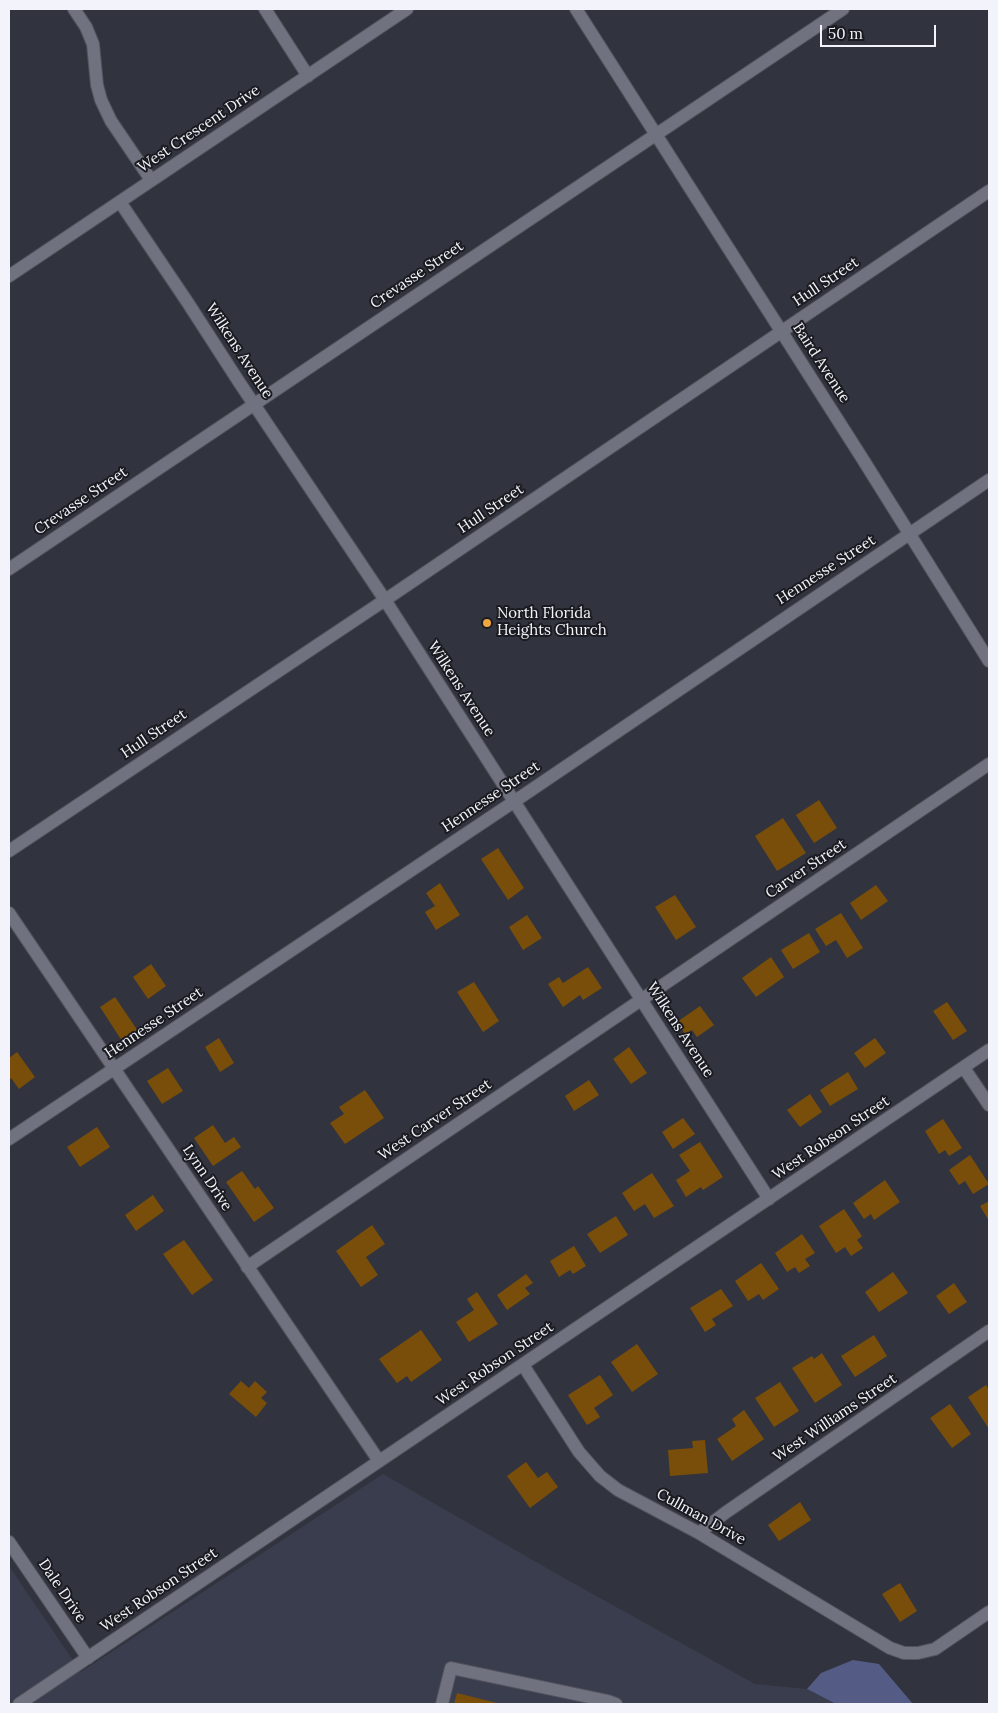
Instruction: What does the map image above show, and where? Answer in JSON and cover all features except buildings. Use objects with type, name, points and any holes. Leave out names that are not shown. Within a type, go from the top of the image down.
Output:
[{"type":"street","points":[[74,9],[86,27],[93,44],[97,85],[101,100],[111,121],[151,180]]},
{"type":"street","points":[[265,9],[308,76]]},
{"type":"street","name":"West Crescent Drive","points":[[9,276],[407,9]]},
{"type":"street","name":"Baird Avenue","points":[[576,9],[989,661]]},
{"type":"street","name":"Crevasse Street","points":[[9,569],[844,9]]},
{"type":"street","name":"Hull Street","points":[[9,851],[385,600],[989,191]]},
{"type":"street","name":"Wilkens Avenue","points":[[120,202],[385,600],[769,1199]]},
{"type":"street","name":"Hennesse Street","points":[[9,1139],[782,619],[910,535],[989,480]]},
{"type":"street","name":"Carver Street","points":[[641,1000],[989,764]]},
{"type":"street","name":"Lynn Drive","points":[[9,913],[380,1461]]},
{"type":"street","name":"West Carver Street","points":[[247,1267],[641,1000]]},
{"type":"street","name":"West Robson Street","points":[[19,1704],[989,1050]]},
{"type":"street","points":[[964,1068],[989,1105]]},
{"type":"street","name":"West Williams Street","points":[[699,1533],[989,1331]]},
{"type":"street","name":"Cullman Drive","points":[[522,1365],[579,1452],[600,1476],[618,1490],[699,1533],[890,1648],[904,1653],[935,1649],[989,1612]]},
{"type":"street","name":"Dale Drive","points":[[9,1542],[88,1658]]},
{"type":"street","points":[[442,1704],[451,1668],[616,1704]]},
{"type":"shaded area","points":[[383,1474],[564,1578],[755,1684],[807,1689],[836,1704],[9,1704],[9,1566],[81,1672]]},
{"type":"shaded area","points":[[853,1660],[879,1664],[913,1704],[836,1704],[807,1689],[821,1673]]},
{"type":"place","name":"North Florida Heights Church","points":[[487,623]]}]
